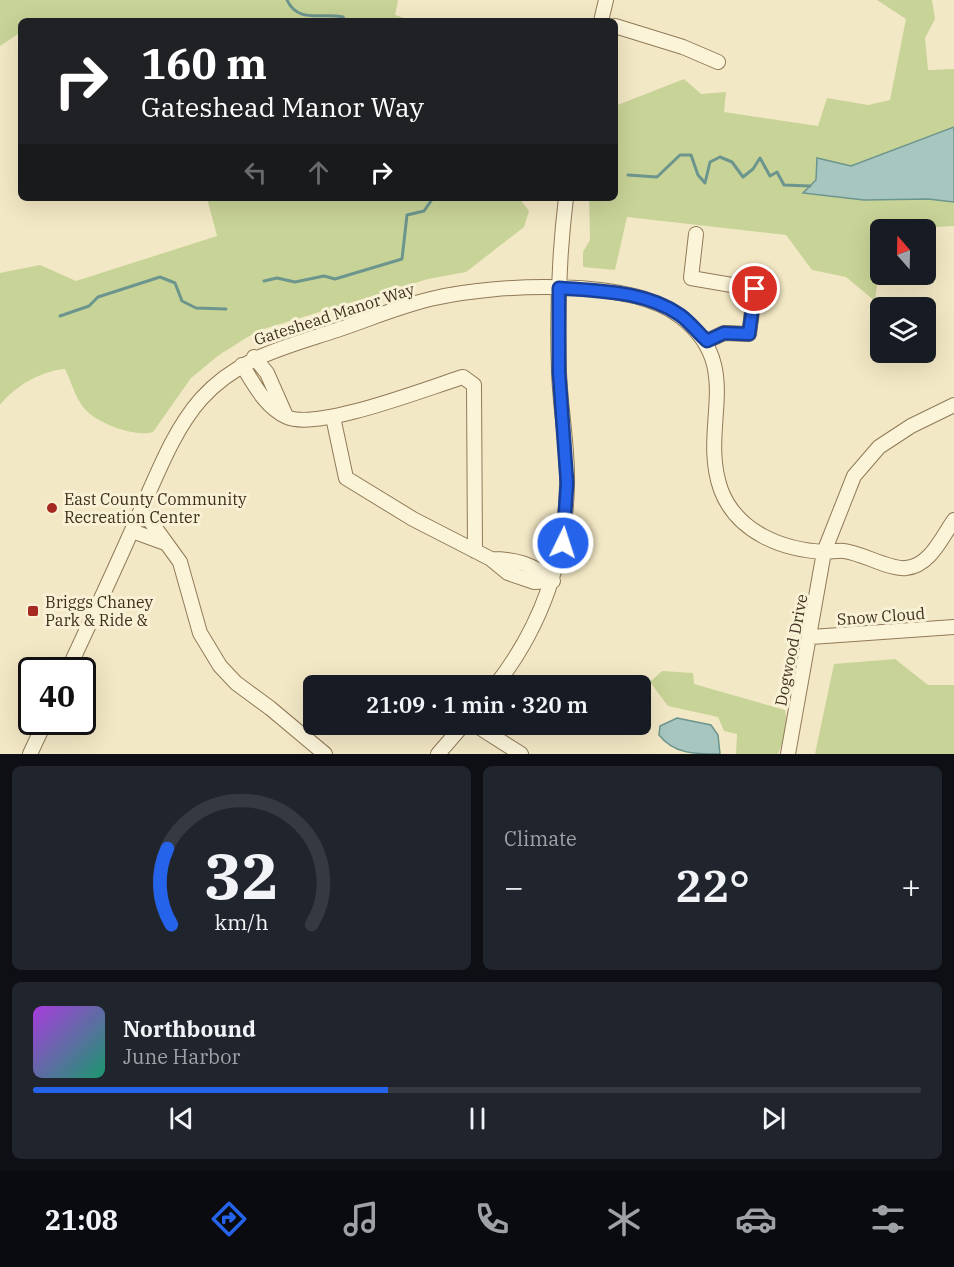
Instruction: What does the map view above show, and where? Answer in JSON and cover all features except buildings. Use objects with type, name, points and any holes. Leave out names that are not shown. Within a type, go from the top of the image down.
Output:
[{"type":"street","points":[[602,18],[606,0]]},
{"type":"street","points":[[618,27],[683,47],[718,62]]},
{"type":"street","points":[[503,675],[523,645],[552,581],[563,543],[567,483],[559,372],[559,288],[566,201]]},
{"type":"street","points":[[696,234],[691,278],[755,289],[749,334],[724,333],[707,341],[716,364],[716,471],[734,516],[768,541],[824,552],[843,550],[905,569],[927,560],[954,520]]},
{"type":"street","name":"Gateshead Manor Way","points":[[74,657],[163,460],[187,416],[204,396],[254,357],[433,298],[490,289],[559,288],[626,294],[664,306],[680,316],[707,341]]},
{"type":"street","points":[[254,357],[267,373],[286,416]]},
{"type":"street","points":[[242,366],[267,403],[286,416],[297,420],[333,417],[463,377],[474,385],[474,551]]},
{"type":"street","name":"Dogwood Drive","points":[[788,754],[811,637],[824,552],[854,476],[879,447],[911,426],[954,405]]},
{"type":"street","points":[[333,417],[346,478],[413,519],[490,559],[510,559],[538,568],[552,581]]},
{"type":"street","points":[[140,513],[151,522],[180,562],[200,633],[220,666],[236,683],[325,754]]},
{"type":"street","points":[[132,531],[165,543]]},
{"type":"street","name":"Snow Cloud","points":[[811,637],[954,627]]},
{"type":"street","points":[[30,754],[39,735]]},
{"type":"street","points":[[438,754],[454,735]]},
{"type":"street","points":[[491,735],[521,754]]},
{"type":"green space","points":[[0,0],[398,0],[395,15],[404,18],[18,18],[18,34],[0,46]]},
{"type":"green space","points":[[877,0],[932,0],[935,19],[925,38],[928,70],[954,69],[954,127],[851,166],[817,158],[816,180],[804,193],[864,200],[928,199],[954,202],[954,226],[936,227],[936,219],[870,219],[870,285],[877,285],[876,297],[870,297],[846,277],[812,270],[786,235],[627,217],[615,270],[583,267],[583,252],[590,240],[589,201],[618,201],[618,105],[684,79],[701,94],[726,92],[724,112],[818,126],[827,98],[868,105],[890,100],[906,19]]},
{"type":"green space","points":[[208,201],[521,201],[529,211],[524,227],[466,272],[428,279],[257,331],[219,355],[191,378],[153,432],[127,431],[106,424],[89,414],[78,399],[65,369],[38,376],[13,392],[0,405],[0,273],[40,265],[76,281],[217,236]]},
{"type":"green space","points":[[895,659],[928,685],[954,685],[954,754],[815,754],[834,664]]},
{"type":"green space","points":[[662,671],[693,673],[694,684],[785,710],[788,728],[778,754],[736,754],[737,734],[724,731],[718,717],[668,706],[651,681]]},
{"type":"water","points":[[954,127],[954,202],[928,199],[864,200],[803,193],[816,180],[817,158],[851,166]]},
{"type":"water","points":[[677,718],[711,725],[718,735],[720,754],[685,752],[665,741],[659,735],[660,726]]},
{"type":"waterway","points":[[287,0],[297,12],[304,15],[344,18]]},
{"type":"waterway","points":[[628,175],[657,177],[680,155],[691,155],[698,175],[705,183],[710,162],[720,157],[732,162],[743,177],[753,169],[760,158],[770,176],[777,172],[784,185],[810,186]]},
{"type":"waterway","points":[[264,281],[277,278],[295,282],[324,276],[335,279],[402,259],[407,215],[424,211],[431,201]]},
{"type":"waterway","points":[[60,316],[89,306],[98,297],[160,277],[175,283],[182,301],[196,308],[226,309]]},
{"type":"place","name":"East County Community Recreation Center","points":[[52,508]]},
{"type":"place","name":"Briggs Chaney Park & Ride &","points":[[33,611]]},
{"type":"route","points":[[563,543],[567,483],[559,372],[559,288],[626,294],[664,306],[680,316],[707,341],[724,333],[749,334],[755,289]]}]
